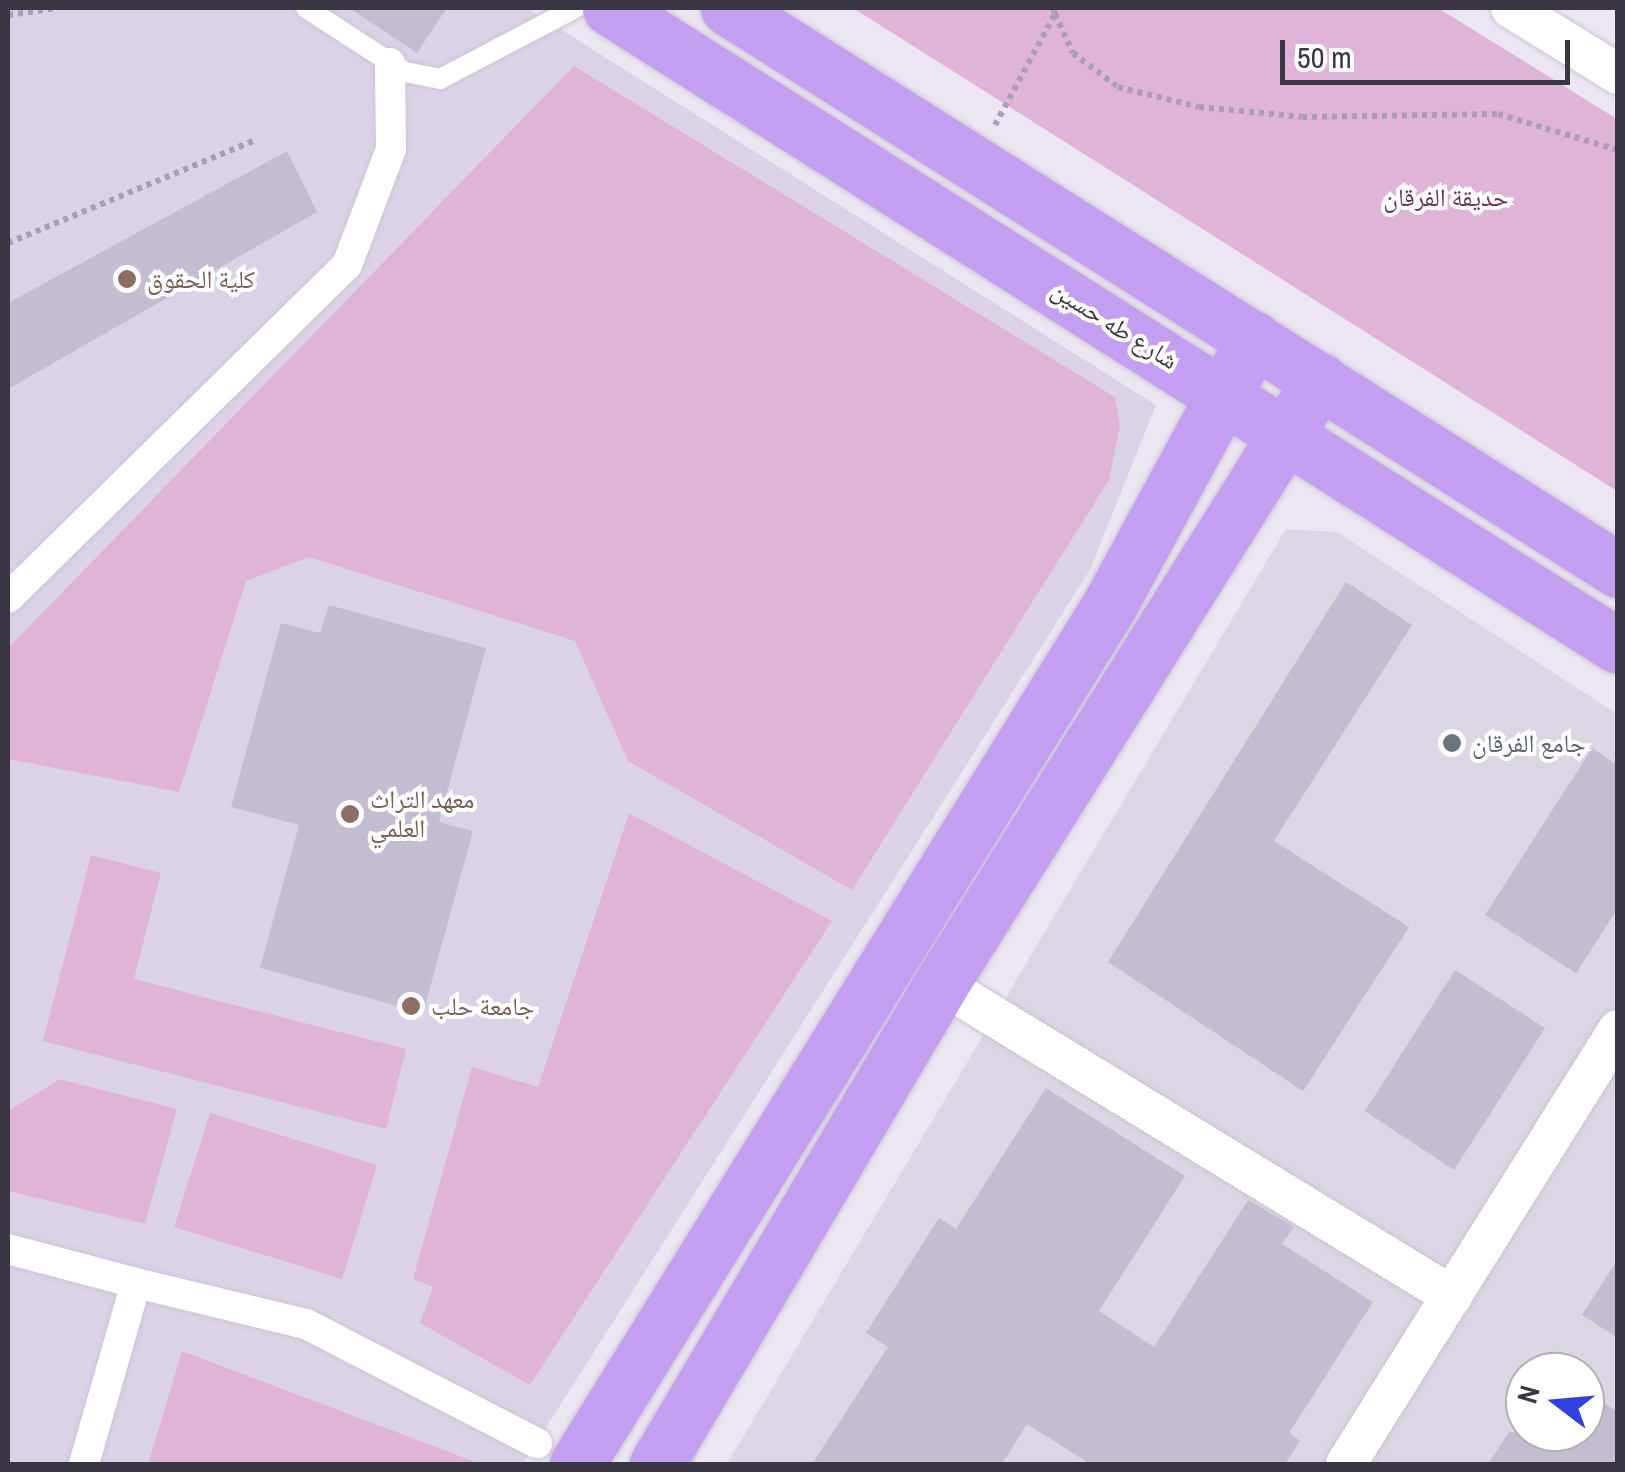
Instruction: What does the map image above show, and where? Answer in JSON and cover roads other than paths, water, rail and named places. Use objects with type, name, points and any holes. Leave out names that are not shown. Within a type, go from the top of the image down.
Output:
[{"type":"main road","name":"شارع طه حسين","points":[[610,8],[1288,432],[1618,646]]},
{"type":"main road","points":[[728,8],[1618,570]]},
{"type":"main road","points":[[557,1454],[1109,606],[1254,338]]},
{"type":"main road","points":[[657,1464],[941,984],[1320,380]]},
{"type":"street","points":[[1511,8],[1618,74]]},
{"type":"street","points":[[8,598],[347,265],[391,149],[390,63]]},
{"type":"street","points":[[941,984],[1452,1296]]},
{"type":"street","points":[[1346,1464],[1618,1030]]},
{"type":"street","points":[[8,1249],[306,1324],[557,1454]]},
{"type":"street","points":[[84,1464],[136,1283]]},
{"type":"lane","points":[[306,8],[390,63],[440,79],[575,8]]},
{"type":"place","name":"كلية الحقوق","points":[[127,279]]},
{"type":"place","name":"جامع الفرقان","points":[[1452,743]]},
{"type":"place","name":"معهد التراث العلمي","points":[[350,814]]},
{"type":"place","name":"جامعة حلب","points":[[411,1006]]},
{"type":"park label","name":"حديقة الفرقان","points":[[1446,197]]}]
